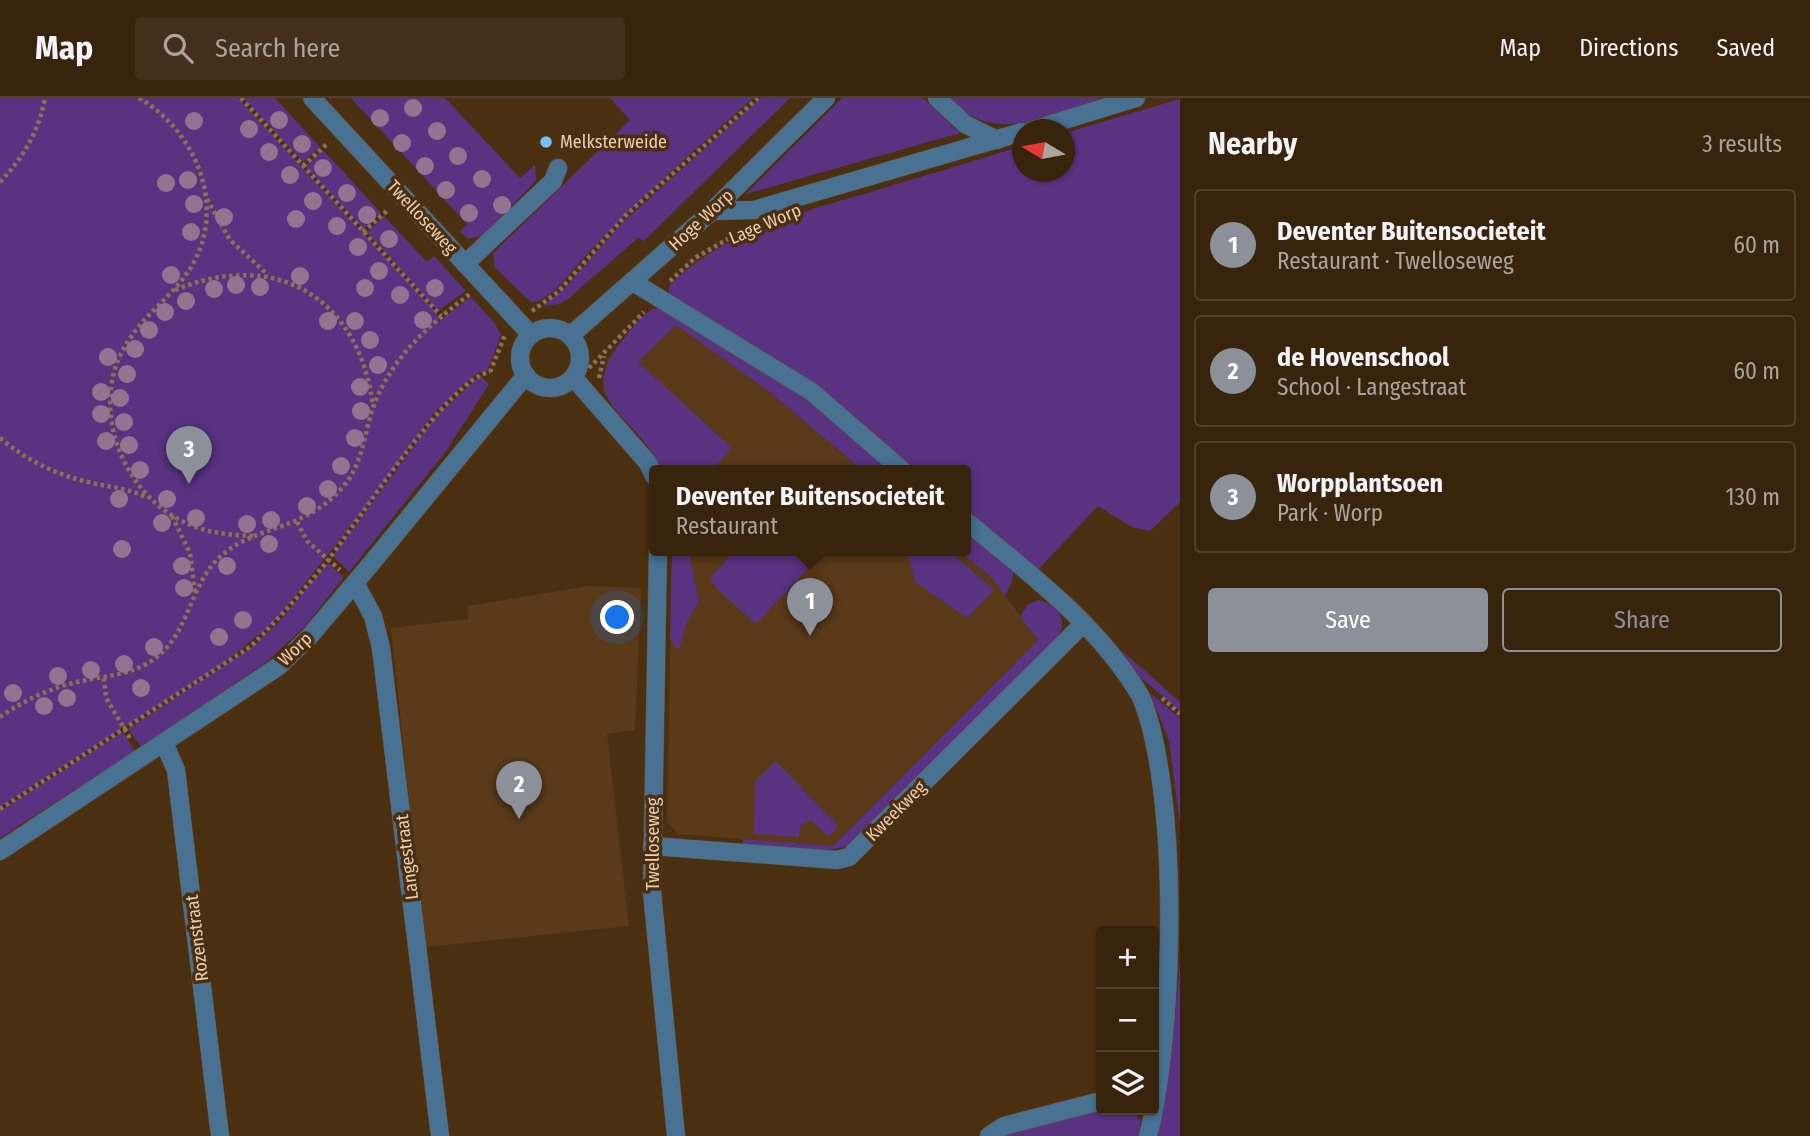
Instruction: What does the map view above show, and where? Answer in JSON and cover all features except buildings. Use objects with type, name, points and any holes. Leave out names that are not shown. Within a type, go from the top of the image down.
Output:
[{"type":"street","name":"Twelloseweg","points":[[312,98],[465,264],[512,327],[531,335]]},
{"type":"street","name":"Hoge Worp","points":[[570,336],[712,211],[826,98]]},
{"type":"street","points":[[937,98],[965,124],[997,140]]},
{"type":"street","points":[[1068,119],[1136,98]]},
{"type":"street","name":"Lage Worp","points":[[712,211],[754,210],[1012,135]]},
{"type":"street","points":[[465,264],[553,181],[558,168]]},
{"type":"street","points":[[633,282],[811,392],[896,465]]},
{"type":"street","points":[[552,328],[570,336],[579,353],[578,369],[573,377],[563,385],[551,388],[534,383],[526,375],[521,354],[531,335],[552,328]]},
{"type":"street","name":"Worp","points":[[0,851],[279,666],[309,637],[355,583],[526,375]]},
{"type":"street","points":[[573,377],[649,465]]},
{"type":"street","points":[[971,525],[1058,596],[1083,624],[1118,664],[1141,698],[1158,738],[1166,768],[1174,931],[1159,1061]]},
{"type":"street","name":"Twelloseweg","points":[[659,556],[652,892],[676,1136]]},
{"type":"street","name":"Langestraat","points":[[355,583],[373,617],[381,648],[440,1136]]},
{"type":"street","name":"Kweekweg","points":[[652,845],[837,860],[849,857],[1083,624]]},
{"type":"street","name":"Rozenstraat","points":[[164,743],[176,770],[220,1136]]},
{"type":"street","points":[[989,1136],[1004,1126],[1096,1102]]},
{"type":"street","points":[[1147,1136],[1151,1115]]},
{"type":"path","points":[[0,182],[15,166],[33,137],[45,98]]},
{"type":"path","points":[[139,98],[164,116],[188,144],[197,161],[206,197],[230,240],[269,275],[301,289],[337,316],[362,357],[369,377],[373,407]]},
{"type":"path","points":[[241,98],[441,316]]},
{"type":"path","points":[[0,809],[250,647],[275,623],[328,560],[435,415],[479,374],[490,372],[512,327],[558,292],[626,215],[758,98]]},
{"type":"path","points":[[303,166],[342,131]]},
{"type":"path","points":[[363,232],[403,196]]},
{"type":"path","points":[[150,499],[123,462],[111,415],[111,388],[118,362],[135,329],[174,290],[194,262],[201,242],[206,197]]},
{"type":"path","name":"Lage Worp","points":[[573,377],[595,365],[677,272],[751,227]]},
{"type":"path","points":[[174,290],[226,275],[269,275]]},
{"type":"path","points":[[0,717],[46,692],[137,669],[159,656],[179,634],[195,594],[221,556],[256,536],[297,522],[325,504],[354,471],[364,450],[373,407],[403,355],[441,316],[471,293]]},
{"type":"path","points":[[0,438],[16,451],[58,474],[126,489],[150,499],[171,515],[212,532],[256,536]]},
{"type":"path","points":[[171,515],[190,553],[195,594]]},
{"type":"path","points":[[297,522],[307,541],[328,560]]},
{"type":"path","points":[[104,678],[106,698],[124,729]]},
{"type":"shaded area","points":[[0,98],[238,98],[437,313],[439,321],[471,297],[494,322],[501,335],[487,371],[479,372],[434,413],[370,502],[274,622],[223,664],[126,726],[121,725],[121,729],[0,807]]},
{"type":"shaded area","points":[[244,98],[275,98],[320,147],[303,162]]},
{"type":"shaded area","points":[[351,98],[445,98],[520,178],[535,165],[536,181],[482,236],[468,239],[460,231],[467,224]]},
{"type":"shaded area","points":[[610,98],[753,98],[643,198],[558,287],[545,298],[531,302],[495,268],[493,253],[630,120]]},
{"type":"shaded area","points":[[761,98],[790,98],[644,241],[638,238],[568,299],[559,304],[543,306],[564,289],[623,222]]},
{"type":"shaded area","points":[[842,98],[923,98],[960,133],[746,194]]},
{"type":"shaded area","points":[[949,98],[1102,98],[1038,119],[1012,119],[1012,124],[984,121],[966,113]]},
{"type":"shaded area","points":[[1180,99],[1180,502],[1150,531],[1132,527],[1098,506],[1038,570],[971,515],[971,465],[910,465],[809,382],[669,298],[669,286],[690,267],[714,251],[765,226],[1012,149],[1012,182],[1075,182],[1075,130]]},
{"type":"shaded area","points":[[323,150],[381,213],[364,229],[305,166]]},
{"type":"shaded area","points":[[384,216],[427,262],[434,256],[466,291],[438,311],[367,232]]},
{"type":"shaded area","points":[[657,308],[791,386],[887,465],[856,465],[767,390],[676,325],[638,362],[732,448],[717,465],[658,465],[651,451],[614,407],[606,393],[604,378],[610,359],[625,337]]},
{"type":"shaded area","points":[[651,309],[717,351],[856,465],[658,465],[651,450],[603,392],[607,359]]},
{"type":"shaded area","points":[[480,376],[489,384],[447,450],[349,572],[333,556],[436,416]]},
{"type":"shaded area","points":[[971,533],[1014,569],[1005,596],[993,579],[965,556],[971,556]]},
{"type":"shaded area","points":[[672,556],[965,556],[993,579],[1038,640],[833,846],[678,834],[667,822]]},
{"type":"shaded area","points":[[672,556],[689,556],[699,601],[686,624],[679,650],[670,640]]},
{"type":"shaded area","points":[[814,556],[817,559],[756,624],[717,589],[710,578],[729,557]]},
{"type":"shaded area","points":[[908,556],[955,556],[994,590],[967,618],[915,582]]},
{"type":"shaded area","points":[[328,563],[344,577],[306,625],[268,661],[141,747],[128,729],[251,648],[277,624]]},
{"type":"shaded area","points":[[588,586],[641,588],[635,730],[607,734],[629,926],[424,947],[391,628],[468,619],[468,606]]},
{"type":"shaded area","points":[[1039,600],[1052,606],[1060,614],[1062,625],[1057,638],[848,846],[830,850],[743,845],[743,839],[833,846],[1038,640],[1020,617],[1028,604]]},
{"type":"shaded area","points":[[1120,649],[1180,702],[1180,711],[1139,676]]},
{"type":"shaded area","points":[[1150,693],[1180,718],[1180,823],[1169,741]]},
{"type":"shaded area","points":[[123,732],[135,751],[0,838],[0,811]]},
{"type":"shaded area","points":[[776,761],[838,826],[829,837],[811,820],[800,826],[799,837],[754,834],[755,782]]},
{"type":"shaded area","points":[[1180,963],[1180,1136],[1157,1136],[1171,1058]]},
{"type":"shaded area","points":[[1096,1112],[1096,1115],[1136,1115],[1141,1121],[1139,1136],[1003,1136]]},
{"type":"place","name":"Melksterweide","points":[[546,142]]},
{"type":"place","name":"Worpplantsoen","points":[[189,484]]},
{"type":"place","name":"Deventer Buitensocieteit","points":[[810,636]]},
{"type":"place","name":"de Hovenschool","points":[[519,819]]}]
